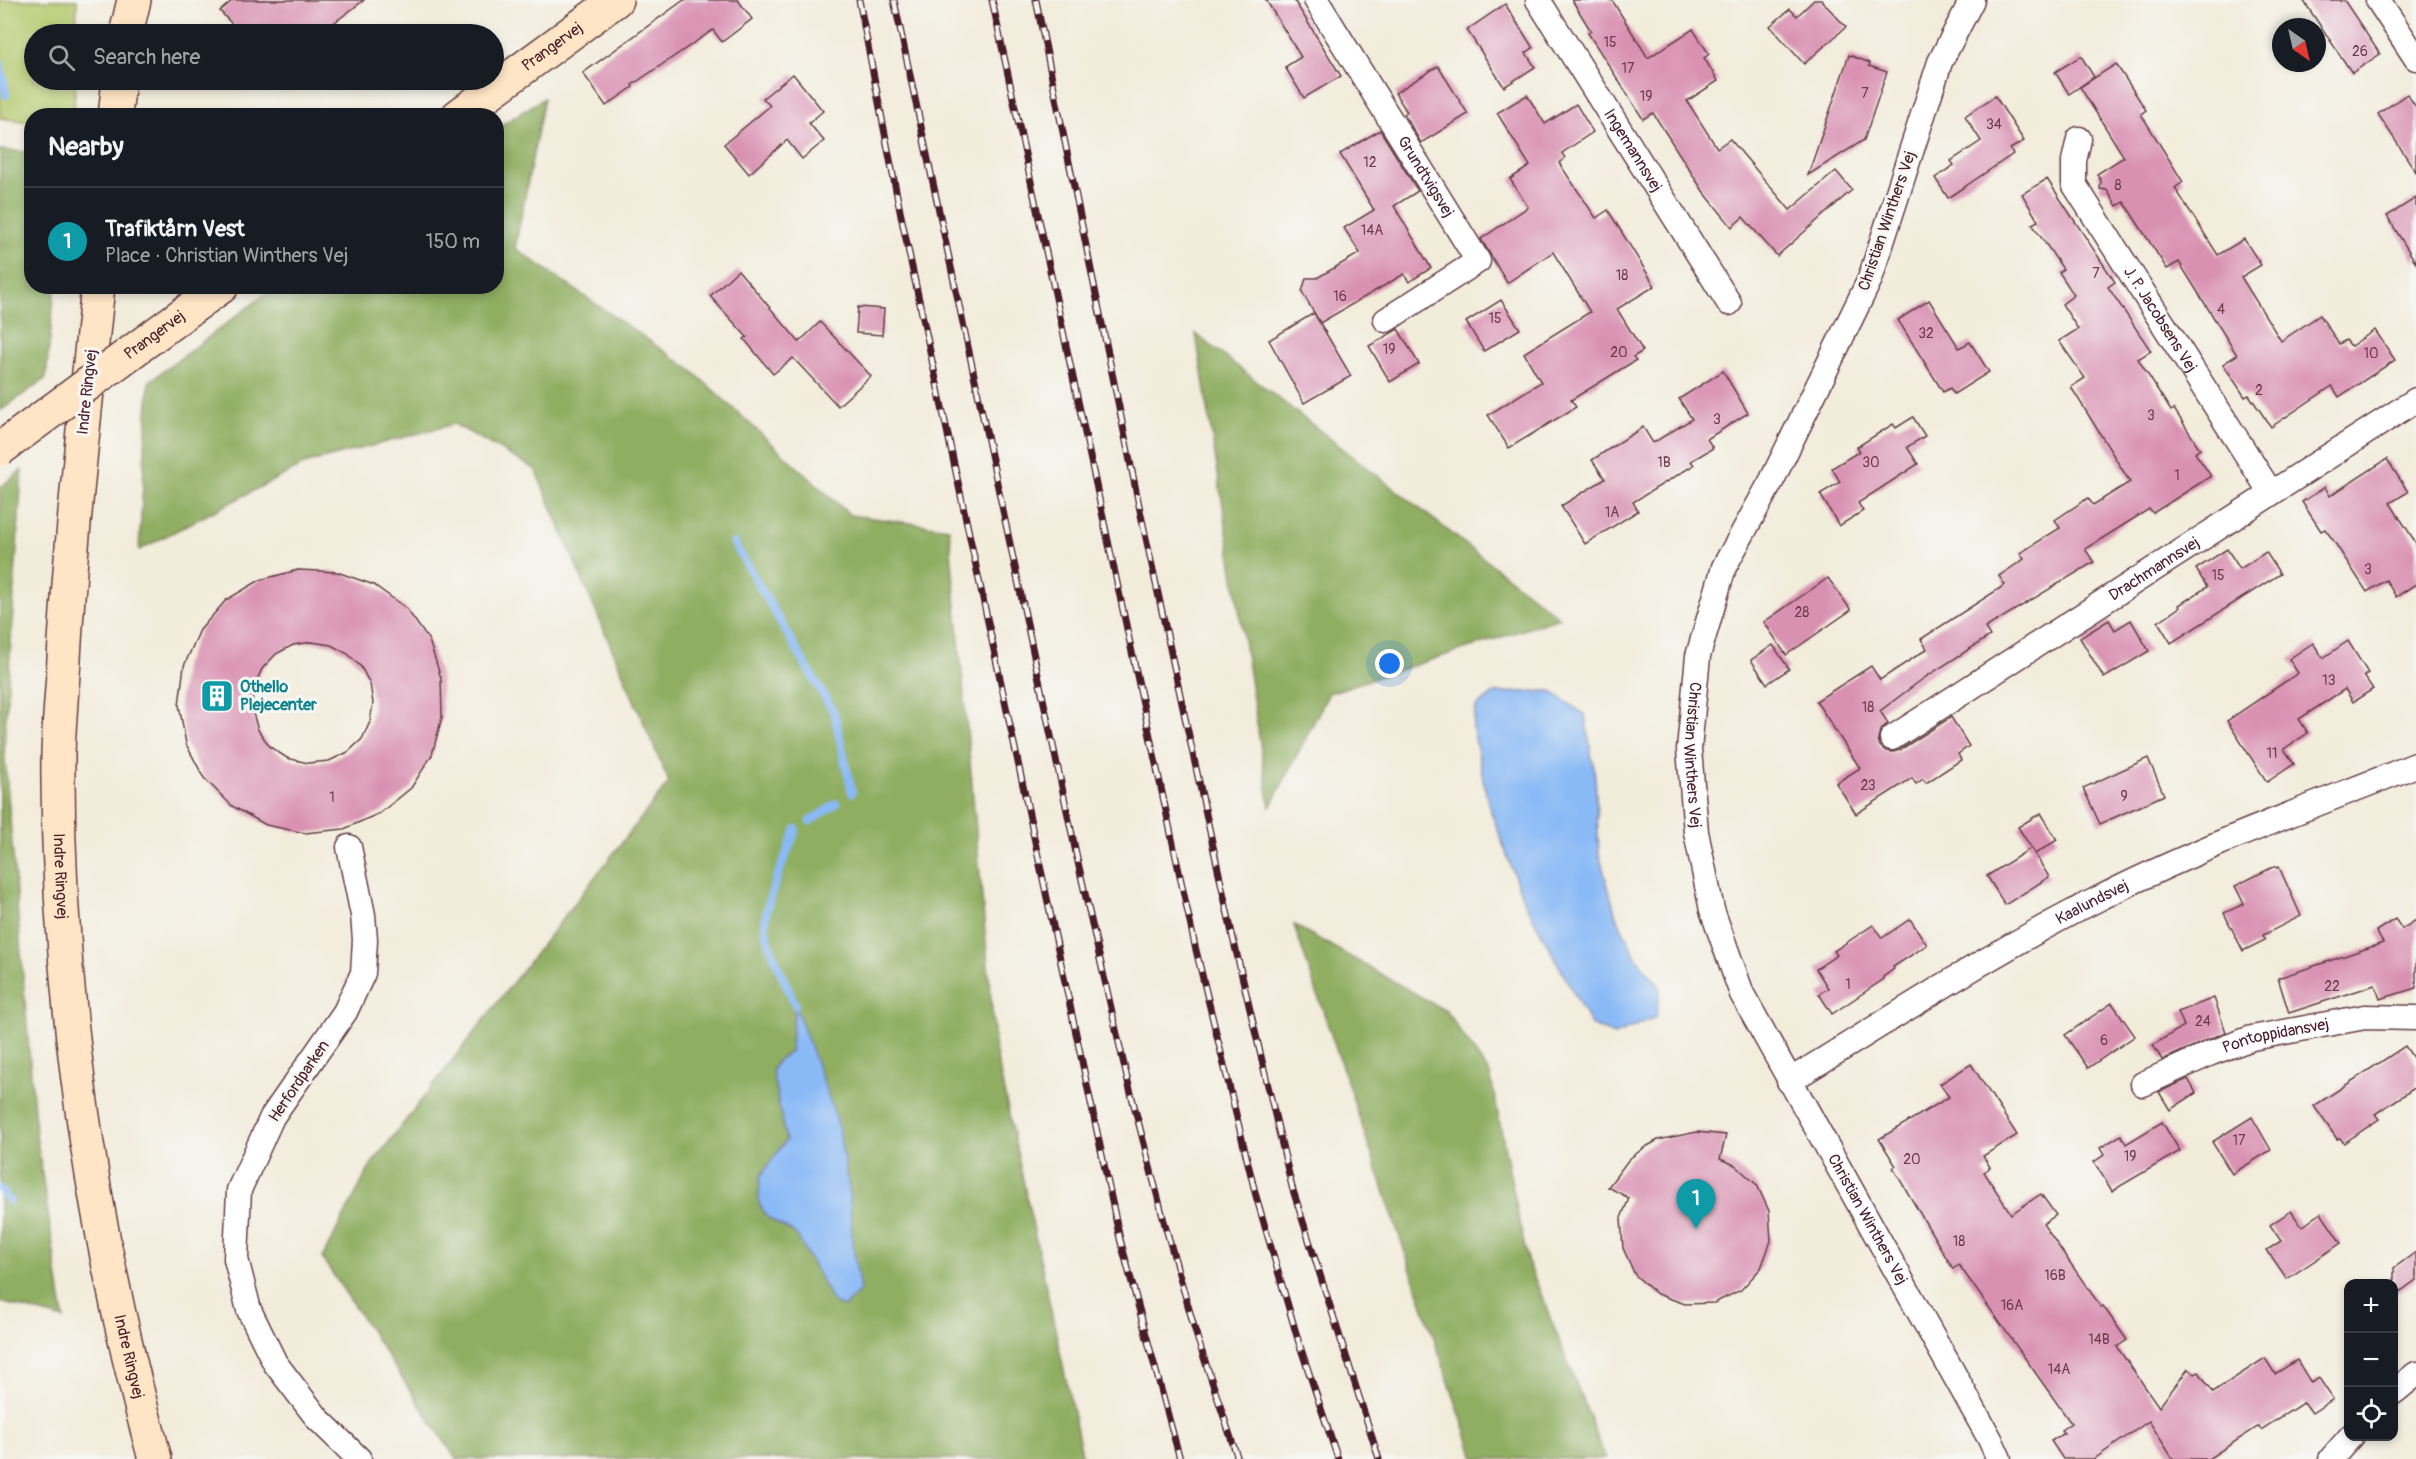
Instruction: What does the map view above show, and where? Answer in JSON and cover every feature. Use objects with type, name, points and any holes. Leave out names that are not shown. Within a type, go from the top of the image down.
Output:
[{"type":"street","points":[[110,0],[112,24]]},
{"type":"street","points":[[128,24],[134,0]]},
{"type":"street","name":"Prangervej","points":[[504,82],[616,0]]},
{"type":"street","name":"Grundtvigsvej","points":[[1316,0],[1478,261],[1386,320]]},
{"type":"street","name":"Ingemannsvej","points":[[1538,0],[1729,303]]},
{"type":"street","name":"Christian Winthers Vej","points":[[1972,0],[1940,62],[1870,279],[1772,480],[1724,567],[1698,656],[1689,749],[1696,832],[1712,910],[1742,994],[1990,1438],[1999,1459]]},
{"type":"street","points":[[2378,0],[2416,58]]},
{"type":"street","points":[[116,108],[117,90]]},
{"type":"street","name":"Prangervej","points":[[469,108],[493,90]]},
{"type":"street","name":"J. P. Jacobsens Vej","points":[[2079,139],[2074,161],[2074,184],[2271,493]]},
{"type":"street","name":"Indre Ringvej","points":[[97,294],[76,485],[64,650],[58,753],[60,878],[72,1035],[86,1148],[114,1292],[155,1459]]},
{"type":"street","name":"Prangervej","points":[[0,449],[211,294]]},
{"type":"street","name":"Drachmannsvej","points":[[1892,738],[2416,400]]},
{"type":"street","name":"Kaalundsvej","points":[[1789,1081],[2009,947],[2095,900],[2219,844],[2416,765]]},
{"type":"street","name":"Herfordparken","points":[[349,847],[363,915],[363,973],[345,1012],[272,1117],[239,1190],[236,1259],[249,1310],[275,1363],[318,1419],[359,1459]]},
{"type":"street","name":"Pontoppidansvej","points":[[2143,1084],[2211,1053],[2252,1038],[2365,1017],[2416,1018]]},
{"type":"street","points":[[2398,1389],[2416,1374]]},
{"type":"street","points":[[2331,1459],[2347,1441]]},
{"type":"green space","points":[[0,0],[77,0],[76,24],[24,24],[24,90],[75,90],[74,108],[24,108],[24,121],[0,118]]},
{"type":"green space","points":[[544,98],[515,248],[690,369],[850,515],[949,528],[996,1054],[1083,1459],[456,1459],[322,1258],[371,1165],[669,782],[535,469],[454,424],[307,463],[139,550],[149,382],[266,294],[504,294],[504,124]]},
{"type":"green space","points":[[0,150],[24,152],[24,294],[54,294],[46,378],[0,411]]},
{"type":"green space","points":[[1196,334],[1560,618],[1329,693],[1270,807]]},
{"type":"green space","points":[[22,470],[4,747],[36,1134],[64,1319],[0,1302],[0,487]]},
{"type":"green space","points":[[1294,925],[1446,1011],[1490,1074],[1527,1259],[1606,1459],[1475,1459]]},
{"type":"water","points":[[1551,691],[1585,715],[1595,777],[1599,854],[1616,916],[1637,959],[1660,987],[1656,1017],[1614,1035],[1591,1025],[1523,899],[1488,803],[1473,728],[1476,707],[1494,693]]},
{"type":"water","points":[[795,1005],[837,1120],[850,1195],[852,1236],[860,1291],[844,1307],[833,1302],[796,1234],[768,1218],[759,1204],[760,1177],[786,1140],[772,1070],[778,1060],[790,1052]]},
{"type":"building","points":[[233,0],[364,0],[332,24],[232,24],[220,11]]},
{"type":"building","points":[[684,0],[738,0],[752,19],[722,42],[713,30],[632,85],[633,87],[606,106],[583,73]]},
{"type":"building","points":[[1266,0],[1294,0],[1341,76],[1304,98],[1285,67],[1301,57]]},
{"type":"building","points":[[1572,0],[1612,0],[1648,58],[1693,29],[1709,54],[1704,58],[1718,81],[1687,101],[1717,148],[1730,139],[1790,210],[1836,171],[1852,190],[1777,256],[1743,217],[1732,227],[1703,191],[1653,113],[1643,119],[1588,33],[1591,31]]},
{"type":"building","points":[[1814,0],[1821,0],[1846,27],[1804,64],[1770,26],[1790,9],[1797,16]]},
{"type":"building","points":[[2303,0],[2344,0],[2380,54],[2352,73],[2326,34],[2326,18],[2315,18]]},
{"type":"building","points":[[1505,4],[1533,48],[1526,53],[1535,67],[1504,87],[1467,30]]},
{"type":"building","points":[[1849,55],[1870,63],[1869,66],[1887,72],[1864,140],[1808,175]]},
{"type":"building","points":[[2081,56],[2094,77],[2069,94],[2055,72]]},
{"type":"building","points":[[2116,64],[2146,110],[2141,114],[2183,182],[2175,188],[2218,255],[2244,239],[2261,265],[2241,277],[2281,341],[2320,315],[2339,344],[2346,340],[2351,346],[2375,330],[2395,360],[2339,397],[2332,386],[2271,427],[2249,395],[2245,397],[2223,364],[2237,355],[2179,262],[2167,269],[2124,202],[2117,206],[2107,190],[2100,189],[2101,181],[2097,174],[2124,157],[2080,87]]},
{"type":"building","points":[[1438,66],[1468,114],[1421,143],[1404,114],[1407,112],[1395,93]]},
{"type":"building","points":[[793,74],[823,111],[809,123],[824,141],[802,159],[787,140],[749,174],[724,144],[770,106],[763,98]]},
{"type":"building","points":[[2407,94],[2416,107],[2416,172],[2378,114]]},
{"type":"building","points":[[1527,95],[1545,124],[1576,104],[1593,132],[1562,153],[1565,158],[1559,163],[1596,218],[1608,210],[1655,286],[1617,309],[1643,351],[1633,357],[1636,360],[1571,400],[1576,407],[1509,448],[1488,415],[1541,382],[1524,353],[1590,312],[1553,252],[1507,283],[1481,239],[1528,207],[1510,179],[1530,166],[1497,113]]},
{"type":"building","points":[[1995,96],[2024,141],[2010,149],[2013,154],[1948,198],[1935,178],[1954,165],[1951,161],[1981,141],[1965,116]]},
{"type":"building","points":[[1380,130],[1418,191],[1394,206],[1431,268],[1409,282],[1404,274],[1320,323],[1302,292],[1306,278],[1317,278],[1360,253],[1344,228],[1374,210],[1340,154]]},
{"type":"building","points":[[2047,179],[2115,282],[2108,287],[2151,351],[2138,359],[2171,411],[2174,409],[2200,449],[2195,453],[2211,476],[2153,513],[2149,509],[2085,549],[2094,562],[1985,628],[1990,636],[1924,678],[1880,711],[1888,723],[1880,731],[1878,739],[1880,746],[1886,751],[1900,750],[1951,717],[1969,746],[1958,754],[1961,760],[1926,783],[1923,779],[1916,784],[1912,778],[1856,814],[1836,783],[1860,768],[1816,701],[1871,666],[1880,680],[1927,649],[1921,639],[2005,585],[1999,576],[2024,559],[2020,553],[2060,528],[2055,520],[2088,498],[2093,505],[2130,482],[2071,387],[2085,378],[2059,341],[2078,329],[2062,304],[2074,295],[2059,272],[2063,269],[2032,224],[2038,221],[2022,194]]},
{"type":"building","points":[[2416,198],[2416,263],[2387,216]]},
{"type":"building","points":[[738,270],[799,342],[820,322],[871,376],[838,406],[793,358],[773,374],[744,339],[747,337],[710,296]]},
{"type":"building","points":[[1501,300],[1520,329],[1484,351],[1466,322]]},
{"type":"building","points":[[1929,300],[1959,348],[1970,342],[1989,372],[1954,394],[1950,388],[1943,392],[1898,320]]},
{"type":"building","points":[[858,307],[884,309],[882,335],[856,333]]},
{"type":"building","points":[[1314,313],[1351,376],[1304,403],[1269,340]]},
{"type":"building","points":[[1398,329],[1419,364],[1390,382],[1369,346]]},
{"type":"building","points":[[1723,371],[1748,413],[1707,439],[1713,448],[1691,461],[1694,465],[1633,502],[1638,511],[1585,544],[1561,506],[1605,479],[1592,460],[1643,427],[1653,443],[1692,419],[1679,399]]},
{"type":"building","points":[[1913,417],[1925,436],[1907,447],[1918,464],[1858,503],[1863,511],[1839,526],[1820,494],[1840,482],[1832,468],[1860,451],[1857,447],[1893,424],[1896,428]]},
{"type":"building","points":[[2387,459],[2408,492],[2390,503],[2416,543],[2416,584],[2396,597],[2386,580],[2367,592],[2333,540],[2325,529],[2321,531],[2302,502],[2325,487],[2330,496]]},
{"type":"building","points":[[2227,549],[2240,569],[2266,552],[2280,574],[2171,643],[2158,622],[2207,587],[2196,569]]},
{"type":"building","name":"Othello Plejecenter","points":[[298,570],[337,572],[374,585],[406,608],[429,640],[441,678],[442,717],[432,755],[411,788],[380,813],[344,829],[305,833],[266,825],[232,806],[204,778],[186,744],[179,705],[184,666],[200,630],[226,600],[260,580]],"holes":[[[312,642],[331,645],[348,654],[361,667],[370,684],[373,703],[370,722],[362,739],[348,752],[329,761],[308,763],[287,758],[270,747],[258,730],[252,710],[253,689],[262,669],[276,654],[293,645]]]},
{"type":"building","points":[[1828,578],[1851,610],[1786,655],[1764,622]]},
{"type":"building","points":[[2109,620],[2115,630],[2131,620],[2149,651],[2104,678],[2080,638]]},
{"type":"building","points":[[2348,641],[2368,673],[2364,676],[2373,689],[2353,702],[2345,689],[2299,719],[2308,733],[2284,749],[2294,764],[2267,782],[2227,721],[2298,673],[2289,659],[2313,643],[2323,658]]},
{"type":"building","points":[[1773,645],[1789,669],[1767,684],[1751,660]]},
{"type":"building","points":[[2148,758],[2164,795],[2100,824],[2083,788]]},
{"type":"building","points":[[2041,813],[2057,840],[2035,854],[2018,827]]},
{"type":"building","points":[[2031,848],[2049,877],[2005,905],[1987,876]]},
{"type":"building","points":[[2275,866],[2279,867],[2301,916],[2263,935],[2265,940],[2243,951],[2224,913],[2244,904],[2235,886]]},
{"type":"building","points":[[1910,919],[1927,945],[1893,967],[1894,969],[1883,977],[1884,979],[1832,1014],[1819,994],[1828,988],[1816,969],[1837,955],[1834,951],[1873,925],[1882,938]]},
{"type":"building","points":[[2395,919],[2402,929],[2416,920],[2416,988],[2380,999],[2375,985],[2289,1013],[2278,978],[2383,943],[2376,931]]},
{"type":"building","points":[[2214,998],[2226,1032],[2162,1060],[2153,1045],[2184,1026],[2178,1012]]},
{"type":"building","points":[[2112,1003],[2135,1036],[2088,1068],[2065,1035]]},
{"type":"building","points":[[2405,1046],[2416,1062],[2416,1087],[2375,1114],[2379,1119],[2344,1143],[2340,1138],[2337,1139],[2314,1106]]},
{"type":"building","points":[[1971,1064],[2017,1135],[1983,1156],[1990,1167],[1984,1172],[2011,1214],[2041,1194],[2056,1215],[2043,1224],[2127,1340],[2117,1347],[2159,1407],[2188,1369],[2195,1374],[2199,1372],[2213,1392],[2265,1358],[2275,1374],[2297,1360],[2311,1383],[2319,1378],[2333,1399],[2312,1413],[2304,1402],[2261,1430],[2259,1426],[2208,1459],[2173,1459],[2149,1421],[2094,1459],[2063,1459],[2051,1441],[2064,1433],[2061,1430],[2071,1423],[1959,1265],[1953,1269],[1893,1168],[1896,1166],[1879,1139],[1949,1097],[1940,1084]]},
{"type":"building","points":[[2188,1079],[2196,1093],[2170,1110],[2159,1092]]},
{"type":"building","points":[[2252,1117],[2271,1150],[2232,1174],[2212,1142]]},
{"type":"building","points":[[2162,1122],[2180,1151],[2112,1191],[2094,1162],[2104,1155],[2100,1148],[2121,1135],[2126,1144]]},
{"type":"building","points":[[1697,1132],[1726,1135],[1720,1159],[1735,1165],[1757,1185],[1769,1211],[1771,1241],[1761,1268],[1741,1290],[1714,1303],[1685,1304],[1657,1294],[1635,1275],[1623,1248],[1621,1218],[1629,1198],[1608,1187],[1629,1159],[1644,1148],[1658,1140]]},
{"type":"building","points":[[2291,1211],[2302,1227],[2321,1213],[2341,1243],[2287,1279],[2267,1250],[2281,1241],[2270,1225]]},
{"type":"building","points":[[2416,1252],[2416,1280],[2398,1293],[2398,1279],[2394,1279],[2394,1268]]},
{"type":"waterway","points":[[0,61],[6,95]]},
{"type":"waterway","points":[[734,543],[834,713],[852,792]]},
{"type":"waterway","points":[[810,821],[836,804]]},
{"type":"waterway","points":[[795,1005],[771,949],[765,921],[771,895],[796,829]]},
{"type":"waterway","points":[[0,1189],[10,1201]]},
{"type":"railway","points":[[859,0],[900,211],[1120,1239],[1180,1459]]},
{"type":"railway","points":[[894,0],[1079,867],[1127,1078],[1197,1337],[1238,1459]]},
{"type":"railway","points":[[992,0],[1195,946],[1256,1196],[1299,1343],[1338,1459]]},
{"type":"railway","points":[[1036,0],[1141,515],[1233,938],[1292,1187],[1379,1459]]},
{"type":"place","name":"Othello Plejecenter","points":[[217,696]]},
{"type":"place","name":"Trafiktårn Vest","points":[[1696,1229]]}]
